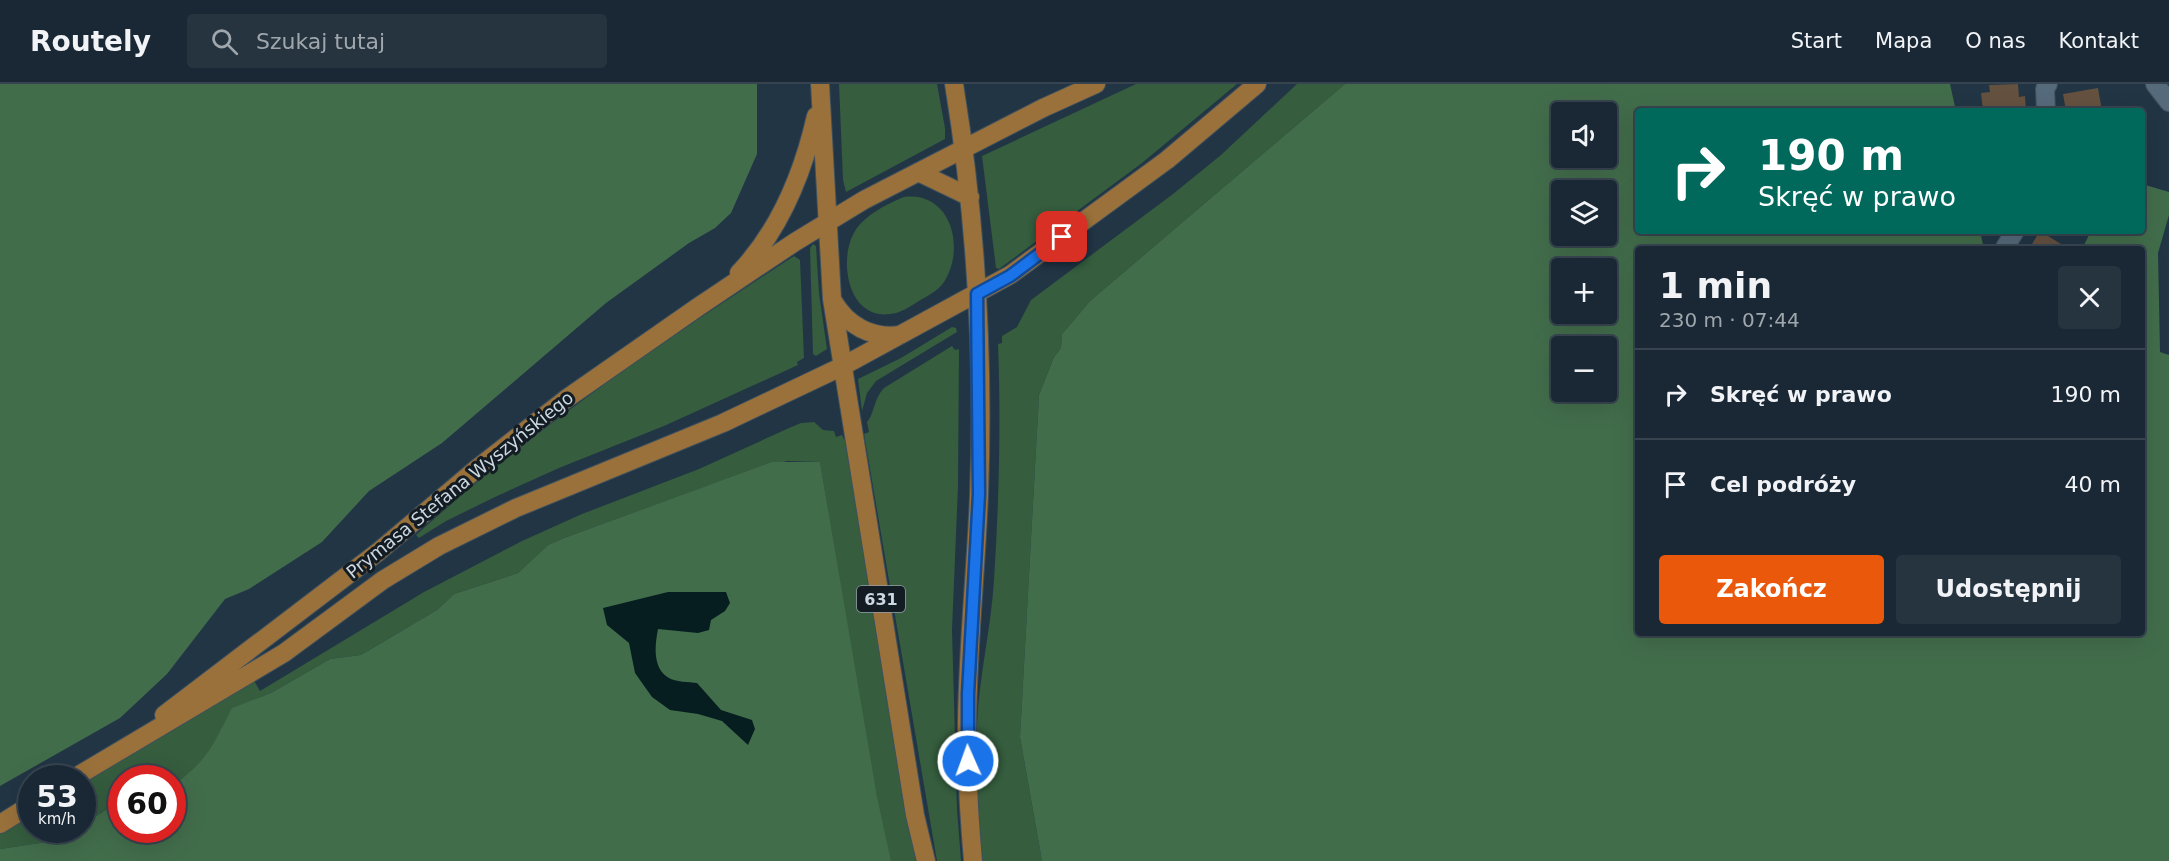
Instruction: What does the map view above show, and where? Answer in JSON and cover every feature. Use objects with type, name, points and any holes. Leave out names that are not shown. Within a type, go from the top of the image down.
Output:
[{"type":"main road","points":[[698,307],[734,279],[745,267],[785,205],[797,181],[808,147],[816,117],[820,84]]},
{"type":"main road","name":"631","points":[[820,84],[832,299],[915,815],[926,861]]},
{"type":"main road","points":[[954,84],[965,149],[977,294],[979,494],[967,722],[969,819],[973,861]]},
{"type":"main road","points":[[827,222],[918,172],[1043,108],[1096,84]]},
{"type":"main road","points":[[832,299],[843,315],[858,328],[877,335],[900,335],[1010,276],[1167,160],[1257,84]]},
{"type":"main road","points":[[918,172],[970,197]]},
{"type":"main road","name":"Prymasa Stefana Wyszyńskiego","points":[[103,761],[360,566],[475,470],[557,406],[698,307],[827,222]]},
{"type":"main road","name":"Prymasa Stefana Wyszyńskiego","points":[[96,765],[179,718],[284,653],[383,580],[459,536],[525,504],[723,423],[843,366],[900,335]]},
{"type":"main road","points":[[0,824],[18,813]]},
{"type":"street","points":[[2046,108],[2045,89],[2048,84]]},
{"type":"street","points":[[2155,84],[2169,102]]},
{"type":"green space","points":[[0,84],[757,84],[757,154],[731,213],[715,228],[689,243],[606,303],[442,443],[369,491],[322,542],[249,589],[225,599],[167,674],[120,718],[37,765],[18,765],[18,776],[0,786]]},
{"type":"green space","points":[[839,84],[937,84],[945,139],[846,192],[843,180]]},
{"type":"green space","points":[[1136,84],[1237,84],[1142,163],[999,269],[996,268],[982,156]]},
{"type":"green space","points":[[1297,84],[1345,84],[1090,301],[1062,334],[1061,348],[1054,357],[1039,395],[1020,737],[1042,861],[982,861],[977,776],[977,725],[996,551],[999,432],[998,344],[1002,343],[1002,336],[1017,327],[1031,300],[1173,194],[1221,155]]},
{"type":"green space","points":[[1345,84],[1950,84],[1955,108],[1635,108],[1635,234],[1981,234],[1983,246],[1635,246],[1635,636],[2145,636],[2145,246],[2084,246],[2090,234],[2145,234],[2145,185],[2169,192],[2169,215],[2158,253],[2160,352],[2169,355],[2169,861],[1042,861],[1020,737],[1039,395],[1054,357],[1061,348],[1062,334],[1090,301]]},
{"type":"green space","points":[[904,197],[920,198],[933,203],[943,212],[950,224],[953,239],[954,254],[951,268],[939,288],[912,305],[890,314],[875,313],[864,307],[850,285],[847,256],[850,243],[855,231],[864,220]]},
{"type":"green space","points":[[813,244],[816,246],[819,293],[827,349],[816,356],[813,354],[810,248]]},
{"type":"green space","points":[[794,256],[800,260],[804,358],[797,362],[798,365],[664,426],[559,468],[495,497],[446,521],[419,538],[416,535],[505,459],[599,388]]},
{"type":"green space","points":[[952,327],[956,328],[957,332],[876,381],[867,393],[862,411],[858,379],[901,358]]},
{"type":"green space","points":[[952,346],[955,350],[959,349],[958,487],[952,630],[957,809],[961,861],[937,861],[864,434],[869,432],[867,422],[884,388]]},
{"type":"green space","points":[[814,422],[823,430],[834,431],[836,437],[842,435],[845,441],[916,861],[886,861],[820,462],[787,461],[707,486],[548,545],[518,573],[454,594],[437,610],[361,655],[330,659],[271,693],[233,708],[209,751],[186,775],[186,765],[112,765],[253,679],[260,691],[424,592],[522,541],[582,514],[699,469],[801,423]]},
{"type":"green space","points":[[772,462],[820,462],[877,797],[891,861],[0,861],[0,849],[40,843],[96,843],[96,816],[108,808],[108,843],[186,843],[186,775],[208,751],[232,708],[271,693],[330,659],[361,655],[437,610],[454,594],[518,573],[548,545]]},
{"type":"green space","points":[[108,768],[108,808],[96,816],[96,775]]},
{"type":"green space","points":[[18,822],[18,843],[40,843],[0,849],[0,833]]},
{"type":"shaded area","points":[[668,592],[726,592],[730,603],[725,611],[711,620],[709,630],[698,633],[658,629],[656,656],[660,668],[669,678],[697,683],[721,710],[752,720],[755,729],[748,745],[722,721],[698,714],[670,710],[652,697],[635,673],[629,643],[607,625],[603,608]]},
{"type":"building","points":[[2018,84],[2019,97],[2025,96],[2026,108],[1983,108],[1981,93],[1990,92],[1989,85]]},
{"type":"building","points":[[2098,88],[2101,108],[2065,108],[2063,94]]},
{"type":"building","points":[[2038,234],[2045,234],[2064,246],[2031,246]]},
{"type":"route","points":[[968,761],[968,694],[979,494],[977,294],[1010,276],[1062,237]]}]
